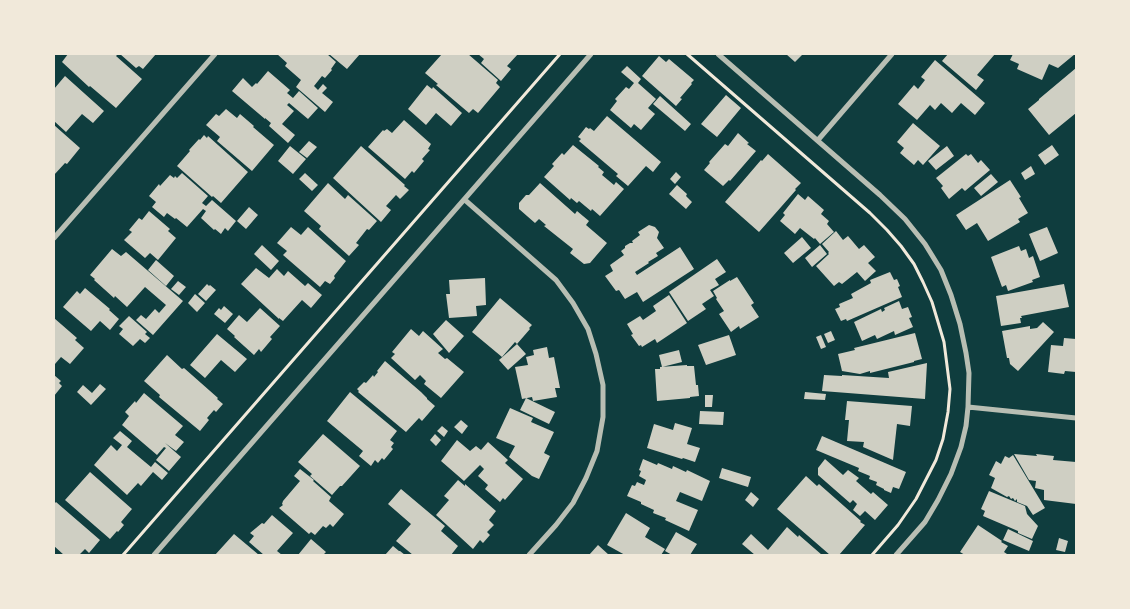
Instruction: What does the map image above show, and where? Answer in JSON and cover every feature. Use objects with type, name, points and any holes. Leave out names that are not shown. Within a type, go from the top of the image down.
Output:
[{"type":"street","points":[[54,238],[215,54]]},
{"type":"street","points":[[154,555],[591,54]]},
{"type":"street","points":[[718,54],[818,140],[905,219],[925,244],[940,270],[951,295],[966,353],[969,379],[966,426],[951,474],[938,500],[925,522],[896,555]]},
{"type":"street","points":[[818,140],[892,54]]},
{"type":"street","points":[[465,200],[556,280],[574,303],[588,329],[603,385],[603,417],[600,434],[586,478],[573,503],[529,555]]},
{"type":"street","points":[[968,407],[1076,418]]},
{"type":"path","points":[[123,555],[560,54]]},
{"type":"path","points":[[688,54],[887,230],[914,264],[932,302],[944,342],[950,389],[943,439],[936,460],[916,500],[898,525],[872,555]]},
{"type":"path","points":[[948,375],[953,375]]},
{"type":"building","points":[[68,54],[116,54],[142,79],[116,108],[89,87],[62,62]]},
{"type":"building","points":[[120,54],[156,54],[143,69],[139,66],[136,68]]},
{"type":"building","points":[[277,54],[327,54],[336,62],[325,78],[322,76],[314,86],[318,90],[323,84],[327,88],[322,93],[333,102],[325,112],[296,87],[301,80],[285,66],[287,63]]},
{"type":"building","points":[[329,54],[360,54],[347,69]]},
{"type":"building","points":[[442,54],[468,54],[498,80],[496,83],[500,87],[478,113],[473,109],[469,113],[425,73]]},
{"type":"building","points":[[478,54],[518,54],[507,66],[511,69],[501,81],[481,63],[484,59]]},
{"type":"building","points":[[786,54],[803,54],[795,62]]},
{"type":"building","points":[[948,54],[995,54],[977,75],[984,80],[976,90],[942,61]]},
{"type":"building","points":[[1013,54],[1075,54],[1058,68],[1049,64],[1042,80],[1017,69],[1019,64],[1010,60]]},
{"type":"building","points":[[659,56],[666,62],[669,59],[694,80],[676,106],[642,76]]},
{"type":"building","points":[[935,60],[985,103],[975,115],[961,103],[952,113],[941,103],[935,110],[930,105],[917,120],[898,104],[914,85],[918,89],[925,80],[921,77]]},
{"type":"building","points":[[627,66],[641,79],[638,83],[656,99],[648,108],[655,114],[641,130],[634,124],[631,128],[610,110],[617,101],[615,99],[626,87],[629,89],[634,83],[621,72]]},
{"type":"building","points":[[1076,68],[1076,113],[1049,135],[1028,109]]},
{"type":"building","points":[[268,71],[290,90],[287,93],[293,98],[299,91],[318,108],[308,119],[289,103],[287,105],[294,111],[282,124],[295,135],[288,143],[269,126],[271,123],[232,91],[243,78],[252,87]]},
{"type":"building","points":[[65,76],[104,111],[93,123],[82,114],[66,132],[54,121],[54,89]]},
{"type":"building","points":[[427,85],[432,89],[433,87],[462,113],[451,126],[436,113],[426,125],[408,109]]},
{"type":"building","points":[[726,95],[741,108],[717,137],[701,124]]},
{"type":"building","points":[[660,96],[691,124],[685,131],[653,104]]},
{"type":"building","points":[[226,109],[237,118],[240,114],[274,145],[252,171],[217,141],[220,137],[206,125],[216,114],[219,116]]},
{"type":"building","points":[[607,116],[661,162],[653,172],[646,166],[628,186],[616,176],[618,174],[579,141],[581,139],[578,137],[586,127],[594,131]]},
{"type":"building","points":[[404,120],[431,144],[428,149],[430,150],[422,159],[424,161],[414,173],[412,171],[405,179],[368,147],[383,130],[387,129],[392,133]]},
{"type":"building","points":[[913,123],[940,146],[923,165],[918,160],[914,165],[900,153],[904,148],[897,142]]},
{"type":"building","points":[[54,125],[80,148],[67,164],[65,163],[54,175]]},
{"type":"building","points":[[738,133],[756,151],[730,181],[723,186],[704,170],[725,144],[728,146]]},
{"type":"building","points":[[204,135],[207,138],[208,136],[248,172],[221,203],[177,166]]},
{"type":"building","points":[[309,141],[317,147],[307,158],[299,152]]},
{"type":"building","points":[[573,145],[599,166],[604,172],[602,175],[614,185],[616,182],[624,189],[600,216],[579,201],[577,203],[571,198],[570,200],[544,177],[554,166],[552,164]]},
{"type":"building","points":[[1052,145],[1059,155],[1045,165],[1038,155]]},
{"type":"building","points":[[290,146],[306,159],[293,174],[278,161]]},
{"type":"building","points":[[361,146],[409,190],[400,199],[396,195],[386,206],[391,210],[381,222],[333,178]]},
{"type":"building","points":[[947,146],[954,156],[936,170],[928,161]]},
{"type":"building","points":[[768,154],[801,183],[759,232],[725,202]]},
{"type":"building","points":[[966,154],[968,156],[971,154],[978,163],[981,160],[990,170],[965,191],[962,188],[949,199],[941,188],[943,186],[936,178]]},
{"type":"building","points":[[1031,166],[1035,174],[1025,180],[1021,173]]},
{"type":"building","points":[[676,172],[681,177],[675,184],[670,179]]},
{"type":"building","points":[[182,173],[208,196],[202,203],[206,206],[212,200],[236,221],[228,231],[225,228],[221,234],[214,230],[201,218],[206,211],[203,209],[187,227],[167,213],[164,217],[152,207],[156,202],[149,196],[159,184],[160,186],[170,175],[177,178]]},
{"type":"building","points":[[305,173],[318,185],[312,191],[299,179]]},
{"type":"building","points":[[991,174],[998,182],[981,196],[974,188]]},
{"type":"building","points":[[1010,180],[1021,197],[1019,198],[1028,213],[1018,219],[1020,222],[988,241],[977,223],[966,230],[956,215]]},
{"type":"building","points":[[328,183],[345,199],[348,195],[377,221],[369,230],[367,229],[356,243],[359,245],[349,256],[319,229],[321,226],[304,211]]},
{"type":"building","points":[[540,183],[575,214],[577,211],[589,221],[586,225],[607,243],[590,263],[584,264],[570,253],[573,249],[544,226],[546,225],[539,219],[535,223],[519,209],[519,203]]},
{"type":"building","points":[[677,185],[687,194],[686,196],[692,202],[686,209],[669,194]]},
{"type":"building","points":[[798,194],[805,200],[808,196],[824,210],[821,214],[829,221],[827,224],[834,232],[820,244],[815,238],[800,228],[795,234],[780,221],[785,215],[783,213]]},
{"type":"building","points":[[249,207],[258,215],[246,229],[237,221]]},
{"type":"building","points":[[149,211],[170,229],[168,231],[176,238],[158,260],[150,253],[145,258],[124,240],[132,232],[129,230],[139,218],[142,220]]},
{"type":"building","points":[[649,225],[655,227],[659,232],[657,238],[664,248],[656,253],[658,256],[635,272],[637,275],[680,247],[694,269],[643,302],[637,292],[625,299],[619,290],[616,291],[605,276],[613,271],[610,265],[624,255],[621,251],[625,246],[633,243],[632,241],[640,235],[638,232]]},
{"type":"building","points":[[291,227],[301,235],[308,227],[346,261],[330,284],[325,281],[320,287],[283,255],[287,251],[277,243]]},
{"type":"building","points":[[1047,227],[1058,253],[1040,261],[1029,234]]},
{"type":"building","points":[[836,231],[843,240],[848,236],[859,249],[864,245],[875,257],[868,263],[876,271],[865,281],[857,272],[842,284],[839,282],[834,286],[816,266],[829,254],[822,244]]},
{"type":"building","points":[[802,237],[811,248],[793,263],[784,253]]},
{"type":"building","points":[[262,245],[279,261],[271,270],[254,254]]},
{"type":"building","points":[[820,245],[827,254],[812,267],[805,258]]},
{"type":"building","points":[[1019,246],[1021,251],[1026,249],[1029,258],[1033,256],[1040,277],[1032,280],[1033,282],[1008,291],[1006,285],[1002,287],[991,257]]},
{"type":"building","points":[[112,249],[121,256],[126,252],[183,301],[153,335],[136,320],[141,315],[146,319],[155,309],[159,313],[166,305],[145,287],[127,307],[115,296],[114,298],[90,275]]},
{"type":"building","points":[[717,259],[726,272],[715,279],[719,285],[710,290],[714,296],[702,304],[706,309],[688,321],[669,292]]},
{"type":"building","points":[[156,260],[174,276],[166,286],[148,270]]},
{"type":"building","points":[[256,268],[269,278],[277,269],[284,276],[288,271],[305,286],[308,283],[322,295],[311,308],[302,300],[283,321],[241,284]]},
{"type":"building","points":[[890,272],[894,280],[897,279],[902,297],[847,321],[846,319],[841,321],[835,309],[840,307],[839,304],[853,298],[851,294],[871,283],[870,280]]},
{"type":"building","points":[[737,277],[754,303],[751,305],[759,317],[740,329],[739,326],[731,332],[719,314],[724,311],[713,291]]},
{"type":"building","points":[[485,278],[486,305],[476,306],[477,316],[449,318],[446,294],[450,294],[449,280]]},
{"type":"building","points":[[178,281],[186,287],[179,295],[171,289]]},
{"type":"building","points":[[207,284],[216,290],[206,301],[198,294]]},
{"type":"building","points":[[1064,284],[1069,307],[1021,316],[1021,323],[1001,326],[996,296]]},
{"type":"building","points":[[85,288],[119,319],[110,330],[100,321],[91,331],[63,307],[77,291],[80,294]]},
{"type":"building","points":[[195,294],[205,303],[197,312],[188,303]]},
{"type":"building","points":[[669,295],[687,323],[657,343],[655,339],[642,347],[641,345],[639,346],[631,335],[633,334],[627,324],[640,316],[643,320],[656,311],[653,306]]},
{"type":"building","points":[[500,298],[532,325],[517,344],[515,342],[502,357],[472,332]]},
{"type":"building","points":[[899,301],[902,309],[908,307],[912,317],[909,318],[913,327],[895,335],[894,331],[877,339],[875,335],[862,341],[854,322],[881,309],[882,312],[885,310],[884,308]]},
{"type":"building","points":[[224,306],[233,314],[225,323],[214,314],[219,308],[221,310]]},
{"type":"building","points":[[260,308],[280,326],[270,337],[272,339],[261,352],[259,349],[254,355],[227,329],[239,315],[247,322]]},
{"type":"building","points":[[129,316],[147,332],[145,334],[150,338],[145,343],[140,339],[133,346],[119,334],[123,329],[119,326]]},
{"type":"building","points":[[54,318],[77,338],[75,340],[84,348],[70,364],[61,357],[55,364],[54,362]]},
{"type":"building","points":[[446,320],[464,336],[449,353],[433,334]]},
{"type":"building","points":[[1043,322],[1054,332],[1018,371],[1010,364],[1009,358],[1007,358],[1002,331],[1030,326],[1030,329],[1037,328]]},
{"type":"building","points":[[411,329],[419,336],[423,331],[443,349],[438,353],[464,372],[441,398],[424,384],[426,381],[420,375],[415,380],[391,358],[395,354],[392,352]]},
{"type":"building","points":[[831,331],[835,340],[828,343],[824,334]]},
{"type":"building","points":[[915,333],[922,359],[870,373],[870,371],[860,374],[842,371],[838,354],[855,350],[854,348]]},
{"type":"building","points":[[217,334],[247,359],[235,372],[221,360],[205,378],[190,365]]},
{"type":"building","points":[[729,335],[736,355],[706,365],[698,345]]},
{"type":"building","points":[[821,335],[826,347],[821,349],[816,337]]},
{"type":"building","points":[[1064,338],[1076,339],[1076,372],[1065,371],[1064,374],[1048,372],[1051,345],[1063,346]]},
{"type":"building","points":[[517,344],[526,354],[508,370],[499,360]]},
{"type":"building","points":[[547,347],[549,358],[554,357],[560,388],[555,388],[557,397],[533,401],[532,397],[522,399],[515,367],[528,365],[526,357],[534,355],[533,350]]},
{"type":"building","points":[[679,350],[682,362],[662,367],[659,355]]},
{"type":"building","points":[[167,355],[223,404],[207,418],[209,420],[200,431],[159,397],[160,395],[144,381]]},
{"type":"building","points":[[385,361],[435,406],[422,421],[419,418],[406,432],[358,392],[357,389],[373,375],[374,377]]},
{"type":"building","points":[[927,363],[925,399],[822,391],[824,375],[889,378],[888,372]]},
{"type":"building","points":[[687,365],[694,366],[699,396],[657,401],[655,369]]},
{"type":"building","points":[[54,375],[61,381],[59,383],[62,386],[54,396]]},
{"type":"building","points":[[100,384],[106,389],[91,405],[77,392],[83,385],[92,393]]},
{"type":"building","points":[[350,392],[397,431],[390,440],[394,443],[391,447],[393,449],[384,460],[382,458],[378,463],[375,460],[371,466],[359,456],[363,451],[327,421]]},
{"type":"building","points":[[805,392],[826,394],[825,400],[804,399]]},
{"type":"building","points":[[144,393],[183,426],[175,435],[184,442],[176,451],[165,443],[181,457],[169,471],[156,460],[166,448],[164,447],[157,455],[122,425],[129,416],[125,412]]},
{"type":"building","points":[[705,395],[713,395],[712,407],[705,407]]},
{"type":"building","points":[[526,398],[555,412],[549,424],[520,410]]},
{"type":"building","points":[[847,401],[912,406],[910,426],[897,424],[893,460],[863,447],[864,442],[847,441],[849,420],[845,420]]},
{"type":"building","points":[[510,408],[533,418],[531,422],[554,432],[544,453],[550,456],[539,479],[532,476],[509,457],[515,446],[496,438]]},
{"type":"building","points":[[700,411],[724,412],[723,425],[699,424]]},
{"type":"building","points":[[461,420],[468,426],[462,434],[454,427]]},
{"type":"building","points":[[675,423],[692,428],[687,444],[700,448],[695,462],[647,448],[654,424],[673,430]]},
{"type":"building","points":[[442,426],[448,431],[444,437],[437,431]]},
{"type":"building","points":[[120,431],[132,441],[127,447],[151,467],[155,462],[168,473],[162,480],[153,472],[141,486],[138,483],[127,495],[94,465],[111,445],[117,451],[122,445],[113,438]]},
{"type":"building","points":[[323,434],[360,466],[332,495],[310,476],[312,474],[298,462]]},
{"type":"building","points":[[435,434],[441,440],[436,446],[430,440]]},
{"type":"building","points":[[822,436],[906,472],[899,489],[893,487],[891,493],[884,490],[876,485],[877,482],[869,479],[870,476],[858,471],[859,468],[816,450]]},
{"type":"building","points":[[457,440],[470,451],[476,446],[481,450],[488,442],[508,460],[505,463],[523,479],[505,500],[503,498],[500,502],[485,489],[488,485],[478,476],[484,469],[480,465],[464,481],[441,461]]},
{"type":"building","points":[[1014,454],[1054,456],[1053,460],[1076,462],[1076,504],[1044,500],[1044,490],[1035,488],[1036,481],[1029,480]]},
{"type":"building","points":[[1013,455],[1045,508],[1033,515],[1027,506],[1017,502],[1017,499],[1015,501],[1013,498],[1011,499],[1009,496],[1007,497],[991,488],[995,478],[989,475],[996,461],[1001,464],[1005,456],[1009,458]]},
{"type":"building","points":[[643,459],[672,469],[673,466],[686,472],[687,470],[710,481],[702,501],[680,492],[676,501],[698,510],[689,531],[665,520],[666,518],[653,513],[654,510],[627,496],[632,485],[635,486],[637,482],[644,485],[646,480],[639,476]]},
{"type":"building","points":[[825,459],[843,475],[848,470],[859,478],[856,481],[888,505],[875,520],[865,511],[860,516],[853,510],[857,504],[853,500],[850,503],[818,475],[818,468]]},
{"type":"building","points":[[722,468],[751,477],[748,487],[719,478]]},
{"type":"building","points":[[300,469],[331,497],[329,501],[344,514],[333,527],[330,524],[326,528],[323,526],[315,535],[311,532],[309,534],[279,508],[300,481],[294,476]]},
{"type":"building","points":[[90,472],[132,509],[121,522],[124,525],[110,539],[65,500]]},
{"type":"building","points":[[806,476],[817,486],[819,484],[865,525],[839,555],[830,555],[777,509]]},
{"type":"building","points":[[458,480],[496,511],[489,520],[494,525],[487,532],[490,535],[483,543],[480,540],[473,549],[436,515],[449,500],[444,496]]},
{"type":"building","points":[[401,489],[445,526],[441,531],[458,546],[451,555],[413,555],[396,541],[411,524],[388,504]]},
{"type":"building","points":[[989,491],[1025,506],[1027,514],[1038,526],[1032,539],[983,516],[985,511],[981,509]]},
{"type":"building","points":[[751,492],[759,499],[753,507],[745,500]]},
{"type":"building","points":[[56,502],[100,540],[89,553],[85,549],[79,555],[64,555],[54,546],[54,504]]},
{"type":"building","points":[[626,513],[650,528],[645,537],[665,549],[661,555],[625,555],[607,545]]},
{"type":"building","points":[[272,515],[293,533],[277,551],[282,555],[264,555],[249,542],[254,536],[250,533],[262,523],[264,524]]},
{"type":"building","points":[[978,525],[1008,546],[1004,552],[1006,555],[965,555],[960,552]]},
{"type":"building","points":[[787,527],[822,555],[755,555],[742,544],[751,534],[768,550]]},
{"type":"building","points":[[1008,529],[1033,541],[1029,551],[1003,540]]},
{"type":"building","points":[[676,532],[697,544],[690,555],[672,555],[665,551]]},
{"type":"building","points":[[234,534],[259,555],[215,555]]},
{"type":"building","points":[[1059,538],[1068,541],[1065,552],[1056,550]]},
{"type":"building","points":[[311,539],[326,552],[323,555],[298,555]]},
{"type":"building","points":[[598,545],[609,555],[589,555]]},
{"type":"building","points":[[393,546],[399,551],[405,555],[385,555]]}]
